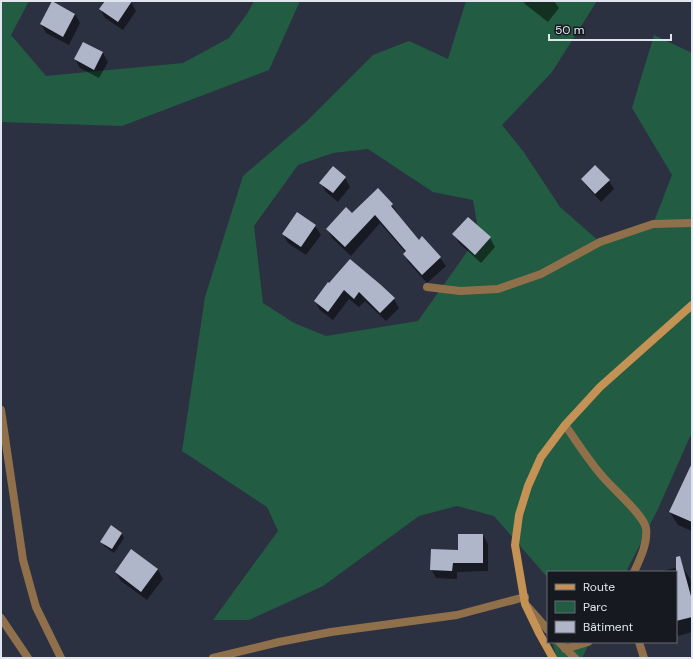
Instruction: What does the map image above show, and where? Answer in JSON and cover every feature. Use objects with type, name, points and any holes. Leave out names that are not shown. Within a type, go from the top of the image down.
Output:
[{"type":"main road","points":[[553,658],[539,634],[525,601],[515,545],[519,515],[528,486],[541,457],[565,425],[600,387],[692,305]]},
{"type":"street","points":[[427,287],[460,291],[498,289],[541,274],[600,242],[653,224],[692,223]]},
{"type":"street","points":[[1,410],[23,560],[36,607],[61,658]]},
{"type":"street","points":[[565,425],[602,476],[638,515],[646,528],[645,543],[640,560],[634,571]]},
{"type":"street","points":[[213,658],[280,642],[331,632],[457,615],[525,601],[547,629]]},
{"type":"street","points":[[1,618],[28,658]]},
{"type":"street","points":[[560,643],[575,658]]},
{"type":"street","points":[[565,649],[585,643]]},
{"type":"street","points":[[639,643],[644,658]]},
{"type":"green space","points":[[1,1],[29,1],[11,35],[46,76],[183,63],[229,38],[247,14],[254,1],[300,1],[269,70],[122,126],[1,122]]},
{"type":"green space","points":[[466,1],[597,1],[552,72],[502,125],[523,151],[560,207],[600,242],[653,224],[672,175],[632,108],[654,35],[692,53],[692,432],[658,509],[627,571],[547,571],[547,577],[494,516],[457,506],[419,516],[323,586],[249,620],[213,620],[278,531],[267,507],[182,451],[205,297],[243,176],[307,121],[373,55],[409,41],[448,59]],"holes":[[[368,149],[433,192],[473,200],[479,235],[418,321],[326,336],[294,323],[263,303],[254,226],[298,165],[333,153]]]},
{"type":"green space","points":[[552,643],[590,643],[582,658],[553,658],[555,652]]},
{"type":"building","points":[[52,1],[75,14],[63,37],[40,24]]},
{"type":"building","points":[[105,1],[132,1],[118,22],[99,9]]},
{"type":"building","points":[[83,42],[103,52],[94,70],[74,59]]},
{"type":"building","points":[[595,165],[610,180],[595,194],[581,179]]},
{"type":"building","points":[[333,166],[346,177],[333,193],[319,183]]},
{"type":"building","points":[[378,188],[393,204],[391,206],[419,240],[422,236],[441,257],[422,275],[403,254],[406,251],[375,215],[345,247],[326,229],[346,207],[352,213]]},
{"type":"building","points":[[297,212],[316,225],[301,247],[282,234]]},
{"type":"building","points":[[468,217],[491,237],[475,255],[452,234]]},
{"type":"building","points":[[350,259],[395,298],[380,313],[359,292],[354,299],[344,290],[328,312],[314,301],[328,282],[329,283]]},
{"type":"building","points":[[692,463],[692,522],[669,512]]},
{"type":"building","points":[[111,525],[122,533],[112,549],[100,542]]},
{"type":"building","points":[[458,534],[483,534],[483,563],[453,563],[452,571],[430,570],[431,549],[458,550]]},
{"type":"building","points":[[131,549],[158,569],[141,592],[115,572]]},
{"type":"building","points":[[680,556],[692,600],[692,617],[677,621],[677,571],[676,557]]}]
